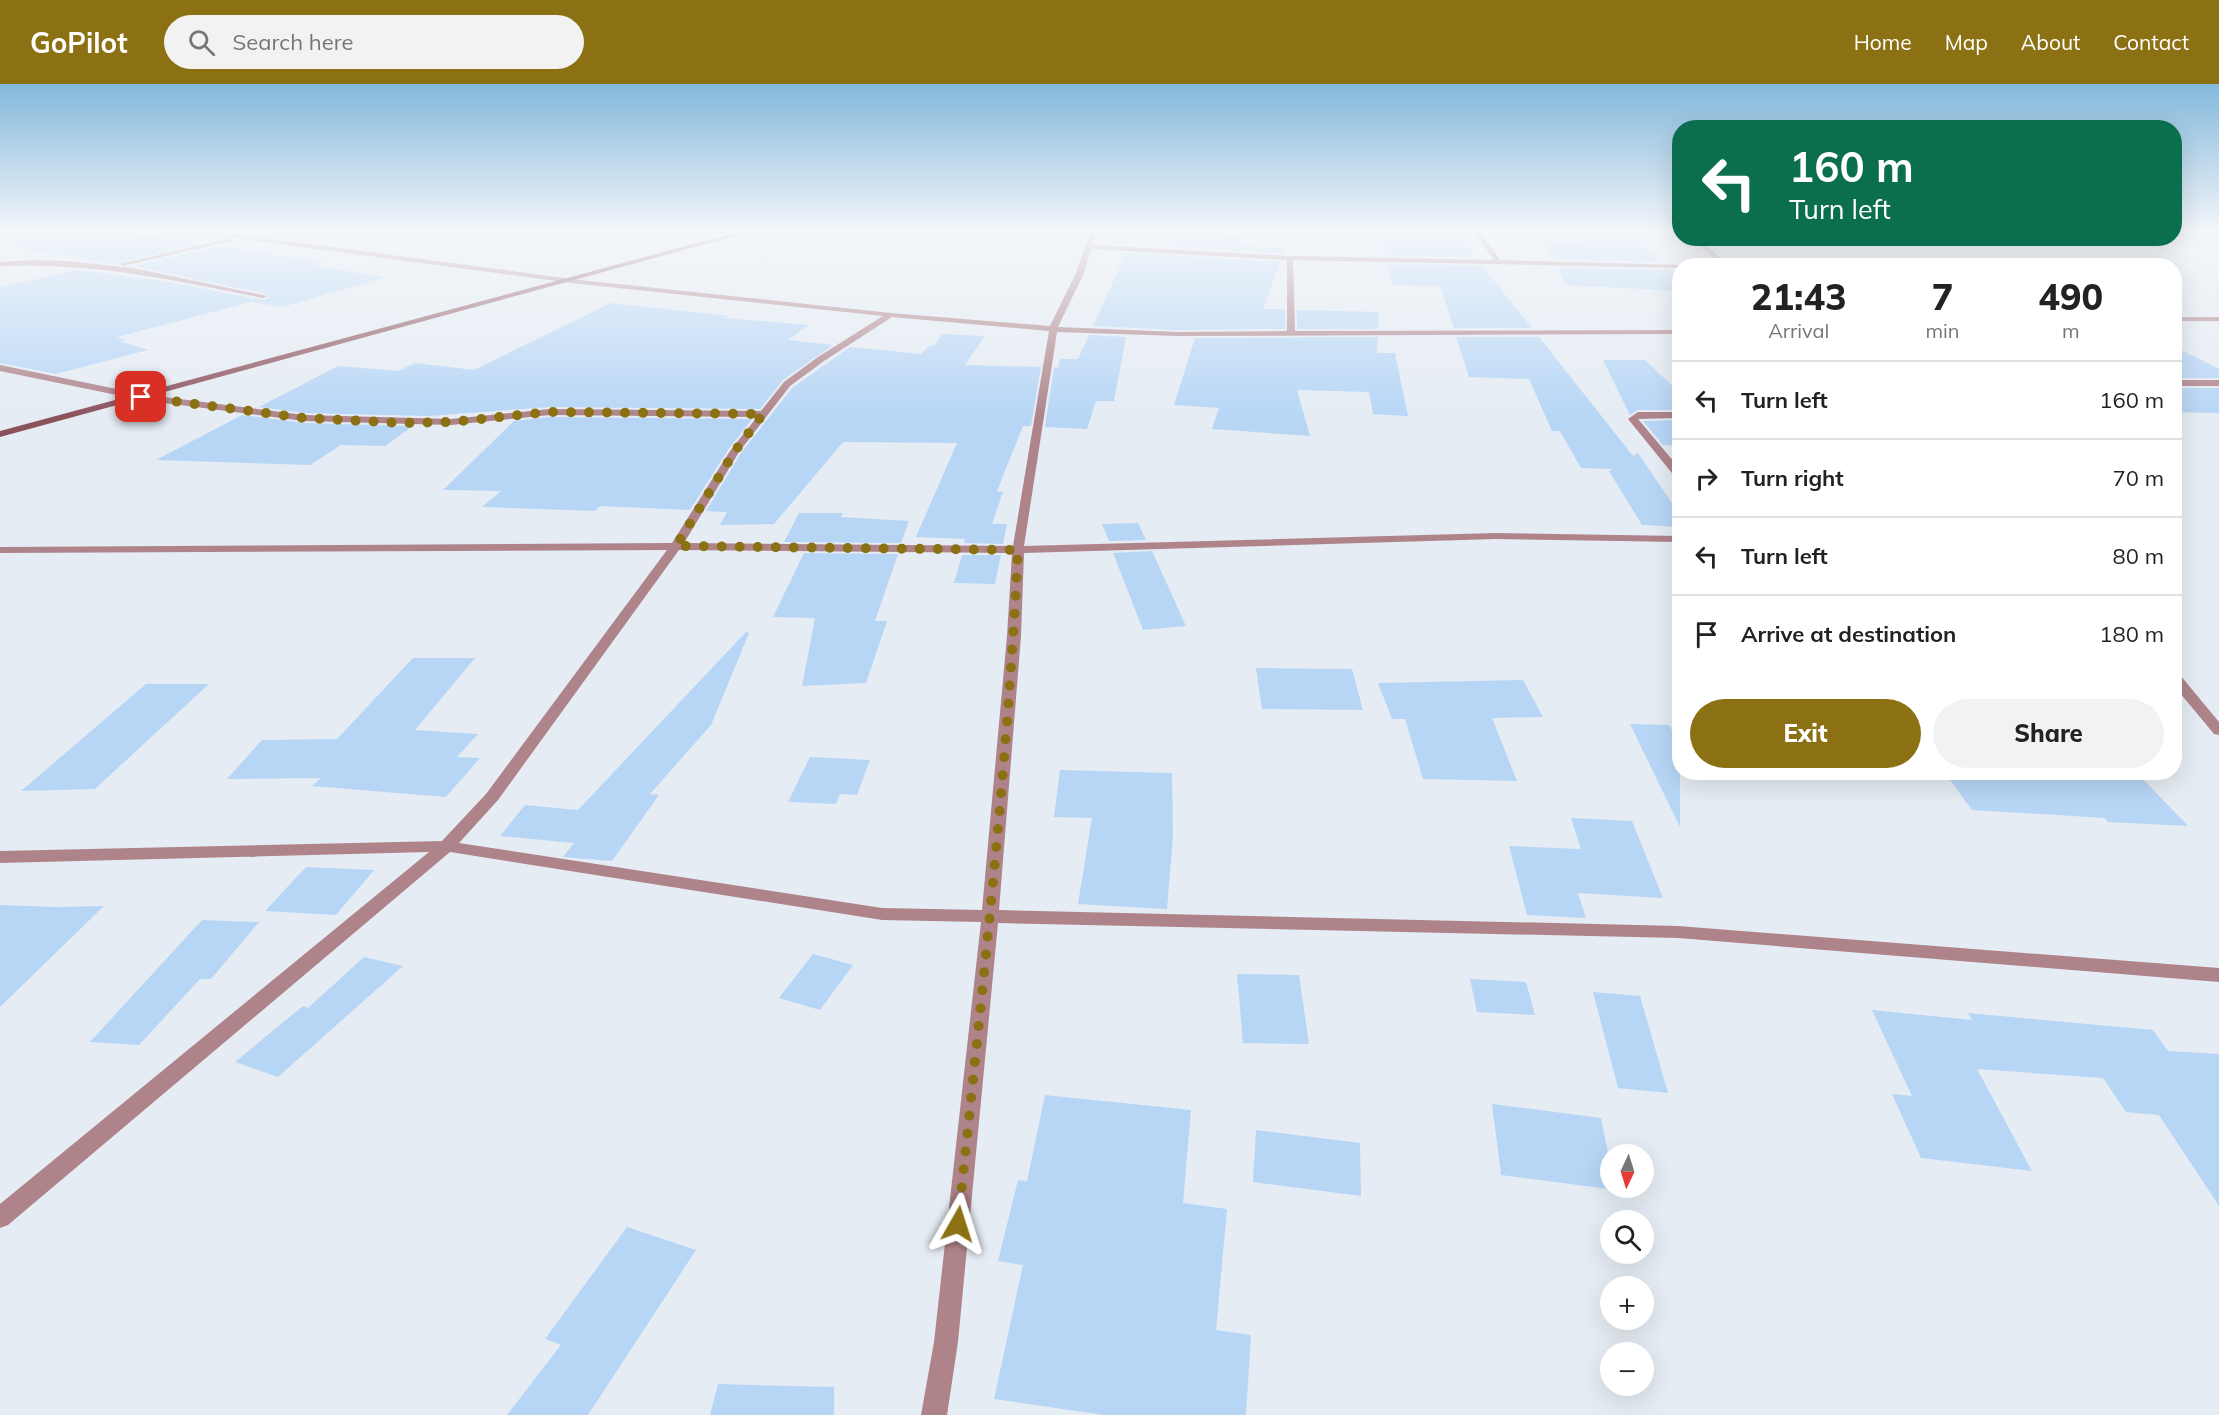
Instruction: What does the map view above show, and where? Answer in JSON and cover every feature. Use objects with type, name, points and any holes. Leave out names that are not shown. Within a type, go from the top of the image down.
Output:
[{"type":"street","points":[[244,292],[263,296]]},
{"type":"street","points":[[0,435],[530,292]]},
{"type":"street","points":[[676,292],[891,315],[1053,329],[1178,334],[1672,332]]},
{"type":"street","points":[[934,1415],[946,1342],[990,918],[1013,648],[1018,550],[1053,329],[1069,292]]},
{"type":"street","points":[[1290,292],[1291,334]]},
{"type":"street","points":[[0,1218],[447,846],[492,797],[676,546],[735,451],[787,384],[821,359],[891,315]]},
{"type":"street","points":[[2182,319],[2219,319]]},
{"type":"street","points":[[0,368],[141,397],[304,418],[403,423],[451,422],[550,412],[763,414]]},
{"type":"street","points":[[2182,383],[2219,383]]},
{"type":"street","points":[[1672,415],[1638,415],[1633,419],[1672,466]]},
{"type":"street","points":[[0,550],[676,546],[1018,550],[1496,536],[1672,540]]},
{"type":"street","points":[[2182,686],[2219,731]]},
{"type":"street","points":[[0,857],[447,846],[882,914],[1678,932],[2219,975]]},
{"type":"building","points":[[0,292],[222,292],[263,300],[268,298],[267,294],[258,292],[334,292],[283,307],[251,302],[117,337],[126,340],[120,341],[148,350],[56,374],[0,363]]},
{"type":"building","points":[[1108,292],[1269,292],[1263,309],[1285,309],[1285,329],[1178,330],[1093,326]]},
{"type":"building","points":[[1442,292],[1503,292],[1532,328],[1454,328]]},
{"type":"building","points":[[611,303],[729,316],[725,318],[809,325],[788,340],[833,345],[783,380],[760,409],[550,407],[428,416],[304,413],[259,407],[338,366],[398,371],[415,363],[474,370]]},
{"type":"building","points":[[1297,310],[1379,312],[1378,329],[1297,329]]},
{"type":"building","points":[[942,334],[985,336],[965,365],[1041,367],[1031,426],[1023,426],[997,491],[1003,492],[992,524],[1007,524],[1003,544],[964,543],[965,539],[916,537],[957,443],[843,442],[774,524],[720,525],[727,512],[706,511],[741,453],[792,388],[850,347],[921,354],[930,345],[934,346]]},
{"type":"building","points":[[1089,335],[1126,337],[1114,401],[1096,401],[1087,429],[1045,427],[1054,367],[1058,368],[1060,359],[1078,359]]},
{"type":"building","points":[[1378,337],[1377,353],[1395,353],[1408,416],[1373,414],[1369,392],[1297,390],[1310,436],[1212,429],[1219,408],[1174,405],[1195,338]]},
{"type":"building","points":[[1456,337],[1539,337],[1633,456],[1638,453],[1672,503],[1672,527],[1642,525],[1609,471],[1614,469],[1581,468],[1560,431],[1552,431],[1529,379],[1469,377]]},
{"type":"building","points":[[2182,350],[2219,369],[2219,378],[2182,378]]},
{"type":"building","points":[[1603,360],[1645,360],[1672,385],[1672,410],[1638,410],[1630,415]]},
{"type":"building","points":[[2182,388],[2219,388],[2219,413],[2182,412]]},
{"type":"building","points":[[242,415],[304,423],[413,426],[385,446],[341,445],[310,465],[156,460]]},
{"type":"building","points":[[550,417],[752,419],[728,450],[690,510],[600,506],[595,511],[482,507],[501,491],[443,490],[514,421]]},
{"type":"building","points":[[1672,420],[1672,446],[1663,445],[1643,421]]},
{"type":"building","points":[[799,513],[843,513],[841,517],[909,521],[901,543],[784,542]]},
{"type":"building","points":[[1138,523],[1146,540],[1109,541],[1102,524]]},
{"type":"building","points":[[1152,551],[1186,626],[1143,630],[1113,553]]},
{"type":"building","points":[[804,553],[898,554],[875,621],[887,621],[866,683],[802,686],[815,618],[773,617]]},
{"type":"building","points":[[962,555],[1001,555],[995,584],[954,583]]},
{"type":"building","points":[[746,632],[749,633],[711,725],[650,794],[659,795],[612,861],[563,857],[574,843],[500,836],[525,805],[578,810]]},
{"type":"building","points":[[413,658],[475,658],[415,730],[478,734],[457,757],[480,758],[446,797],[312,786],[321,778],[227,779],[262,740],[337,739]]},
{"type":"building","points":[[1256,668],[1352,669],[1363,710],[1262,709]]},
{"type":"building","points":[[1523,680],[1543,717],[1492,718],[1517,781],[1423,779],[1405,719],[1392,719],[1378,683]]},
{"type":"building","points":[[146,684],[209,684],[95,789],[21,791]]},
{"type":"building","points":[[1630,724],[1669,725],[1672,730],[1672,780],[1680,780],[1680,827]]},
{"type":"building","points":[[810,757],[870,760],[857,795],[840,794],[836,804],[788,802]]},
{"type":"building","points":[[1060,770],[1172,773],[1173,837],[1167,909],[1078,904],[1092,818],[1054,817]]},
{"type":"building","points":[[1950,780],[2144,780],[2188,826],[2108,822],[2105,818],[1972,810]]},
{"type":"building","points":[[1571,818],[1632,821],[1663,898],[1578,893],[1586,918],[1527,915],[1509,846],[1581,849]]},
{"type":"building","points":[[306,867],[374,870],[336,915],[265,911]]},
{"type":"building","points":[[0,905],[56,907],[104,906],[0,1007]]},
{"type":"building","points":[[202,920],[259,922],[211,979],[200,979],[139,1045],[90,1042]]},
{"type":"building","points":[[813,954],[853,965],[820,1010],[779,998]]},
{"type":"building","points":[[364,957],[403,966],[278,1077],[235,1062],[303,1006],[308,1008]]},
{"type":"building","points":[[1237,974],[1299,975],[1309,1044],[1243,1043]]},
{"type":"building","points":[[1470,979],[1526,982],[1535,1015],[1477,1012]]},
{"type":"building","points":[[1593,992],[1640,996],[1668,1093],[1618,1088]]},
{"type":"building","points":[[1872,1010],[1972,1020],[1968,1013],[2153,1030],[2168,1051],[2219,1054],[2219,1206],[2159,1115],[2126,1112],[2103,1078],[1977,1069],[2032,1171],[1921,1158],[1892,1094],[1912,1096]]},
{"type":"building","points":[[1045,1095],[1191,1110],[1183,1203],[1227,1209],[1216,1330],[1251,1335],[1246,1415],[1104,1415],[994,1399],[1023,1265],[998,1261],[1018,1180],[1027,1181]]},
{"type":"building","points":[[1492,1104],[1601,1118],[1606,1144],[1600,1144],[1600,1188],[1501,1175]]},
{"type":"building","points":[[1256,1130],[1360,1143],[1361,1196],[1253,1182]]},
{"type":"building","points":[[627,1227],[696,1250],[588,1415],[507,1415],[561,1345],[545,1339]]},
{"type":"building","points":[[718,1384],[834,1387],[834,1415],[710,1415]]},
{"type":"route","points":[[141,397],[304,418],[403,423],[451,422],[550,412],[763,414],[735,451],[676,546],[1018,550],[1014,636],[990,918],[958,1224]]}]
